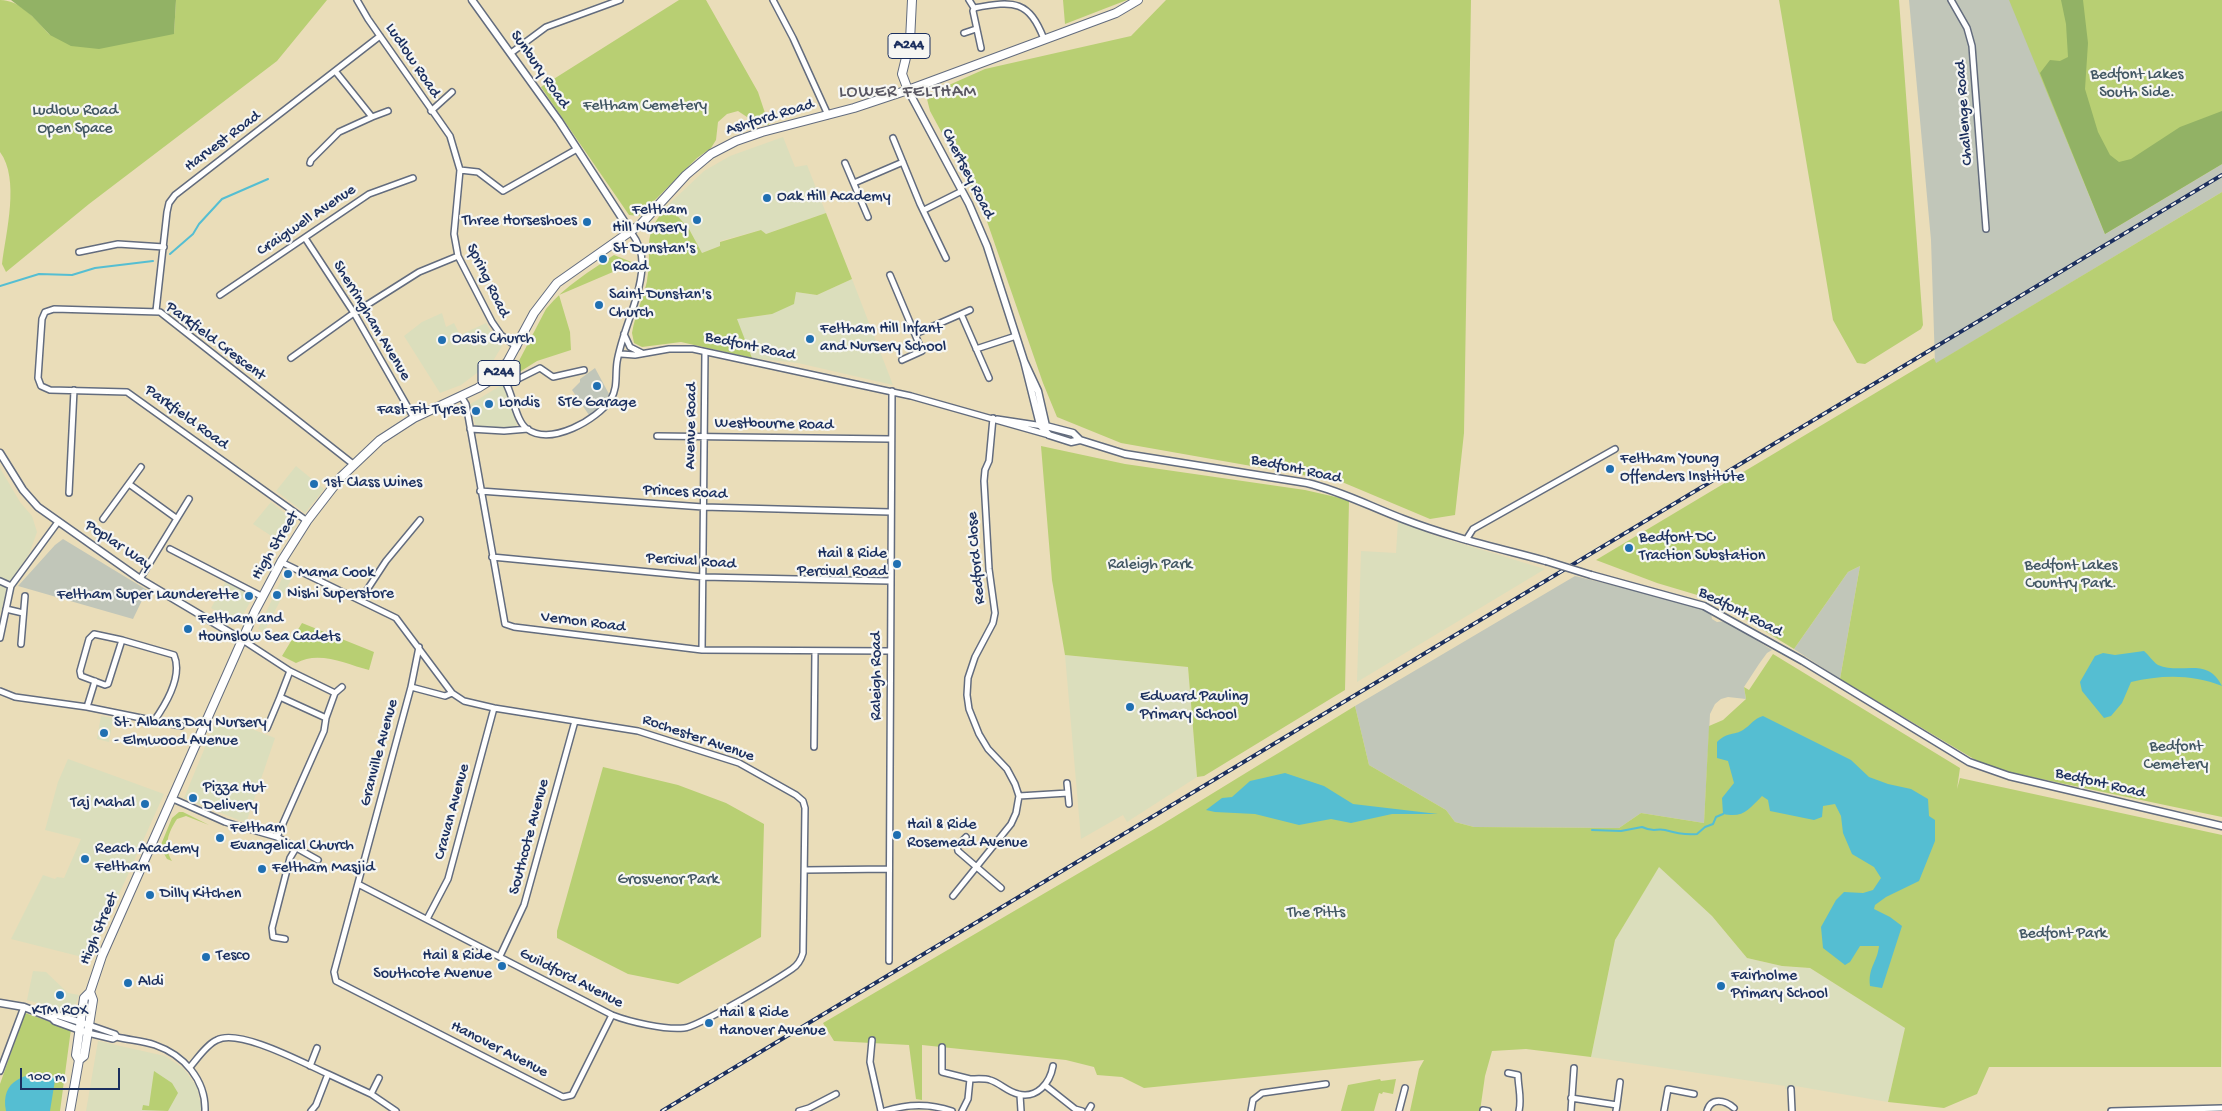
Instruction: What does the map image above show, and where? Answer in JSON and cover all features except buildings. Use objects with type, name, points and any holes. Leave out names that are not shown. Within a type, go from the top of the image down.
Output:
[{"type":"main road","name":"Chertsey Road","points":[[908,90],[902,74],[910,41],[912,0]]},
{"type":"main road","name":"Ashford Road","points":[[631,232],[643,223],[686,175],[711,154],[736,141],[908,90],[1116,13],[1138,0]]},
{"type":"main road","name":"High Street","points":[[70,1111],[79,1060],[76,1055],[84,998],[90,992],[101,960],[241,639],[281,562],[307,521],[353,464],[380,440],[414,418],[478,388],[499,372],[517,347],[534,313],[557,283],[631,232]]},
{"type":"main road","name":"High Street","points":[[79,1060],[84,1056],[93,1000],[90,992]]},
{"type":"street","name":"Ludlow Road","points":[[358,0],[380,36],[450,136],[460,170]]},
{"type":"street","name":"Sunbury Road","points":[[472,0],[511,53],[631,232]]},
{"type":"street","points":[[511,53],[546,27],[620,0]]},
{"type":"street","points":[[773,0],[793,38],[828,115]]},
{"type":"street","points":[[969,0],[974,8],[972,17],[981,48]]},
{"type":"street","name":"Challenge Road","points":[[1951,0],[1967,28],[1972,46],[1986,229]]},
{"type":"street","points":[[974,8],[1005,1],[1026,3],[1036,19],[1044,39]]},
{"type":"street","points":[[964,33],[976,29]]},
{"type":"street","name":"Harvest Road","points":[[156,311],[167,212],[175,195],[380,36]]},
{"type":"street","points":[[336,72],[372,117]]},
{"type":"street","name":"Chertsey Road","points":[[908,90],[962,191],[987,246],[1024,361],[1038,391],[1042,428]]},
{"type":"street","name":"Ludlow Road","points":[[431,110],[452,92]]},
{"type":"street","points":[[310,163],[339,132],[388,111]]},
{"type":"street","points":[[893,138],[946,258]]},
{"type":"street","points":[[460,170],[478,172],[503,191],[576,149]]},
{"type":"street","points":[[854,183],[903,162]]},
{"type":"street","points":[[845,163],[868,217]]},
{"type":"street","name":"Spring Road","points":[[460,170],[454,234],[458,256],[492,322],[501,335],[517,347]]},
{"type":"street","name":"Craigwell Avenue","points":[[220,294],[369,194],[413,178]]},
{"type":"street","points":[[924,210],[962,191]]},
{"type":"street","points":[[499,372],[508,384],[519,417],[528,429],[534,432],[552,434],[562,432],[592,418],[604,408],[615,390],[618,361],[624,334],[638,292],[642,268],[639,244],[631,232]]},
{"type":"street","name":"Sherringham Avenue","points":[[304,238],[354,313],[414,418]]},
{"type":"street","points":[[79,252],[118,244],[164,246]]},
{"type":"street","points":[[291,358],[354,313],[419,272],[458,256]]},
{"type":"street","points":[[890,275],[922,351],[902,360]]},
{"type":"street","name":"Parkfield Crescent","points":[[42,319],[45,312],[54,309],[156,311],[353,464]]},
{"type":"street","points":[[915,334],[970,310]]},
{"type":"street","points":[[961,314],[989,378]]},
{"type":"street","name":"Parkfield Road","points":[[42,319],[39,382],[41,386],[50,390],[119,391],[134,396],[307,521]]},
{"type":"street","points":[[624,334],[630,347],[643,354]]},
{"type":"street","points":[[976,348],[1016,336]]},
{"type":"street","name":"Bedfont Road","points":[[643,354],[678,348],[705,352],[892,391],[995,419],[1073,433],[1080,440],[1125,454],[1334,489],[1404,520],[1466,540],[1704,606],[1803,661],[1947,750],[1984,768],[2009,776],[2222,826]]},
{"type":"street","name":"Avenue Road","points":[[702,650],[705,352]]},
{"type":"street","points":[[621,354],[626,356],[643,354]]},
{"type":"street","points":[[508,384],[540,368],[552,377],[584,370]]},
{"type":"street","points":[[69,493],[74,390]]},
{"type":"street","name":"Raleigh Road","points":[[889,961],[890,438],[892,391]]},
{"type":"street","name":"Vernon Road","points":[[461,396],[466,404],[505,624],[514,628],[702,650],[890,651]]},
{"type":"street","name":"Redford Close","points":[[995,419],[984,482],[989,569],[995,613],[993,623],[975,657],[968,678],[967,695],[969,709],[979,734],[988,749],[1011,776],[1019,796]]},
{"type":"street","name":"Bedfont Road","points":[[1042,428],[1049,435],[1071,442],[1080,440]]},
{"type":"street","points":[[470,429],[504,431],[528,429]]},
{"type":"street","name":"Westbourne Road","points":[[658,436],[890,438]]},
{"type":"street","points":[[1466,540],[1472,529],[1615,449]]},
{"type":"street","name":"Poplar Way","points":[[0,453],[23,490],[38,508],[140,579],[241,639]]},
{"type":"street","points":[[103,519],[141,467]]},
{"type":"street","points":[[129,484],[176,518]]},
{"type":"street","name":"Princes Road","points":[[480,491],[703,507],[890,512]]},
{"type":"street","points":[[140,579],[189,499]]},
{"type":"street","points":[[361,600],[386,561],[420,520]]},
{"type":"street","points":[[0,638],[11,586],[58,522]]},
{"type":"street","points":[[170,549],[263,596]]},
{"type":"street","name":"Percival Road","points":[[492,557],[703,578],[890,581]]},
{"type":"street","name":"Rochester Avenue","points":[[281,562],[396,618],[419,646],[452,693],[464,701],[494,708],[638,731],[739,763],[796,795],[803,801],[806,808],[803,953],[801,960]]},
{"type":"street","points":[[0,581],[11,586]]},
{"type":"street","points":[[21,644],[25,596]]},
{"type":"street","points":[[6,610],[23,613]]},
{"type":"street","points":[[122,640],[110,682],[105,685],[83,678],[80,671],[90,636],[94,634],[122,640],[174,655],[178,663],[167,702],[154,721]]},
{"type":"street","points":[[241,639],[290,671],[336,693]]},
{"type":"street","name":"Granville Avenue","points":[[336,981],[334,972],[411,687],[419,646]]},
{"type":"street","points":[[814,748],[815,651]]},
{"type":"street","points":[[267,728],[290,671]]},
{"type":"street","points":[[86,707],[95,681]]},
{"type":"street","points":[[277,837],[324,731],[326,718],[336,693],[342,687]]},
{"type":"street","name":"Rochester Avenue","points":[[411,687],[445,696],[452,693]]},
{"type":"street","points":[[0,691],[15,697],[86,707],[181,726]]},
{"type":"street","points":[[280,697],[326,718]]},
{"type":"street","name":"Cravan Avenue","points":[[427,919],[448,879],[494,708]]},
{"type":"street","name":"Southcote Avenue","points":[[500,956],[524,905],[575,721]]},
{"type":"street","points":[[1067,783],[1069,804]]},
{"type":"street","points":[[953,896],[1012,824],[1019,796],[1068,794]]},
{"type":"street","points":[[171,798],[225,822],[277,837],[318,860]]},
{"type":"street","points":[[966,837],[957,846],[958,851],[1001,888]]},
{"type":"street","points":[[285,939],[273,937],[272,928],[290,858],[296,848]]},
{"type":"street","points":[[805,870],[889,869]]},
{"type":"street","name":"Guildford Avenue","points":[[358,884],[629,1022],[683,1028],[693,1026],[793,968],[801,960]]},
{"type":"street","name":"Hanover Avenue","points":[[336,981],[563,1097],[572,1095],[612,1015]]},
{"type":"street","points":[[0,1003],[24,1008],[52,1018],[55,1021],[79,1026],[113,1040],[116,1037],[154,1045],[167,1050],[190,1067],[203,1092],[205,1111]]},
{"type":"street","points":[[0,1071],[24,1008]]},
{"type":"street","points":[[190,1067],[213,1042],[223,1037],[234,1037],[279,1051],[371,1094],[396,1111]]},
{"type":"street","points":[[872,1040],[870,1062],[881,1111]]},
{"type":"street","points":[[942,1047],[942,1079]]},
{"type":"street","points":[[310,1066],[317,1048]]},
{"type":"street","points":[[942,1072],[970,1079],[988,1079],[1020,1095],[1036,1092],[1046,1086],[1053,1066]]},
{"type":"street","points":[[1571,1111],[1574,1068]]},
{"type":"street","points":[[1508,1072],[1518,1075],[1518,1085],[1521,1093],[1519,1111]]},
{"type":"street","points":[[312,1111],[328,1074]]},
{"type":"street","points":[[371,1094],[379,1078]]},
{"type":"street","points":[[962,1111],[968,1099],[970,1079]]},
{"type":"street","points":[[1616,1111],[1620,1082]]},
{"type":"street","points":[[1251,1111],[1253,1100],[1262,1093],[1326,1084]]},
{"type":"street","points":[[1046,1086],[1075,1109],[1082,1111]]},
{"type":"street","points":[[1400,1111],[1405,1088]]},
{"type":"street","points":[[1664,1111],[1668,1089],[1694,1094]]},
{"type":"street","points":[[1790,1089],[1792,1111]]},
{"type":"street","points":[[822,1092],[825,1099]]},
{"type":"street","points":[[799,1111],[836,1094]]},
{"type":"street","points":[[1020,1095],[1021,1111]]},
{"type":"street","points":[[1571,1098],[1617,1104]]},
{"type":"street","points":[[1707,1111],[1711,1103],[1716,1101],[1728,1103],[1734,1108]]},
{"type":"street","points":[[885,1111],[907,1107],[930,1106],[952,1111]]},
{"type":"street","points":[[2111,1111],[2222,1108]]},
{"type":"shaded area","points":[[1909,0],[2010,0],[2105,234],[2222,164],[2222,192],[1935,364],[1931,240]]},
{"type":"shaded area","name":"Oak Hill Academy","points":[[783,137],[795,167],[807,165],[826,213],[766,234],[761,230],[720,241],[720,246],[702,253],[689,229],[668,205],[704,171],[730,156]]},
{"type":"shaded area","name":"Feltham Hill Infant and Nursery School","points":[[852,279],[893,385],[798,363],[752,358],[736,319],[772,314],[796,292],[817,295]]},
{"type":"shaded area","points":[[442,313],[446,327],[454,323],[460,335],[486,323],[495,339],[502,346],[493,361],[461,385],[440,393],[404,336],[422,322]]},
{"type":"shaded area","points":[[595,368],[609,394],[602,405],[589,415],[572,390],[580,382],[580,379]]},
{"type":"shaded area","points":[[503,384],[517,425],[515,428],[476,427],[469,405]]},
{"type":"shaded area","points":[[296,466],[324,489],[305,513],[276,491]]},
{"type":"shaded area","points":[[0,468],[20,502],[32,516],[37,532],[29,554],[9,583],[0,614]]},
{"type":"shaded area","points":[[271,502],[297,523],[282,543],[253,524]]},
{"type":"shaded area","points":[[1398,521],[1436,536],[1545,569],[1357,682],[1361,551],[1396,553]]},
{"type":"shaded area","points":[[63,539],[147,590],[133,619],[18,586],[55,545]]},
{"type":"shaded area","points":[[1860,566],[1840,679],[1794,649],[1848,572]]},
{"type":"shaded area","points":[[286,570],[294,574],[264,632],[258,629]]},
{"type":"shaded area","points":[[1575,576],[1701,607],[1711,613],[1712,619],[1717,622],[1726,621],[1772,650],[1767,653],[1744,687],[1746,699],[1728,697],[1721,699],[1715,704],[1710,714],[1704,823],[1641,813],[1619,828],[1474,827],[1455,822],[1446,810],[1369,765],[1355,706]]},
{"type":"shaded area","points":[[226,581],[254,595],[238,624],[211,608]]},
{"type":"shaded area","name":"Edward Pauling Primary School","points":[[1065,655],[1188,667],[1197,777],[1127,822],[1123,815],[1081,839]]},
{"type":"shaded area","name":"St. Albans Day Nursery - Elmwood Avenue","points":[[101,716],[113,718],[109,742],[97,739]]},
{"type":"shaded area","points":[[218,716],[275,738],[246,823],[184,798]]},
{"type":"shaded area","name":"Reach Academy Feltham","points":[[68,759],[164,794],[90,959],[11,939],[43,875],[55,879],[57,877],[64,878],[81,839],[45,830],[58,782]]},
{"type":"shaded area","name":"Fairholme Primary School","points":[[1659,866],[1712,916],[1747,958],[1782,966],[1810,968],[1905,1028],[1888,1102],[1795,1086],[1795,1089],[1785,1089],[1785,1086],[1591,1057],[1615,940]]},
{"type":"shaded area","points":[[33,971],[46,972],[68,993],[79,995],[73,1011],[68,1012],[27,1000]]},
{"type":"shaded area","points":[[98,1041],[165,1056],[183,1068],[197,1087],[202,1111],[86,1111]]},
{"type":"green space","name":"Ludlow Road Open Space","points":[[0,0],[15,3],[21,7],[34,17],[50,35],[174,34],[176,0],[327,0],[277,61],[89,204],[6,272],[2,264],[10,206],[10,191],[6,163],[0,152]]},
{"type":"green space","points":[[11,0],[176,0],[174,34],[99,49],[71,46],[50,35],[32,16]]},
{"type":"green space","name":"Feltham Cemetery","points":[[679,0],[706,0],[758,92],[769,125],[759,125],[738,111],[727,114],[718,122],[716,140],[711,148],[697,158],[639,216],[629,215],[541,87]]},
{"type":"green space","points":[[1063,0],[1127,0],[1065,24]]},
{"type":"green space","points":[[1166,0],[1471,0],[1464,433],[1455,515],[1430,519],[1342,482],[1121,443],[1057,417],[1043,383],[982,207],[930,111],[927,99],[931,93],[985,69],[1131,36]]},
{"type":"green space","points":[[1779,0],[1899,0],[1923,325],[1921,329],[1865,364],[1857,363],[1833,320]]},
{"type":"green space","name":"Bedfont Lakes South Side.","points":[[2009,0],[2222,0],[2222,164],[2105,234]]},
{"type":"green space","points":[[2061,0],[2083,0],[2088,43],[2085,89],[2098,132],[2110,155],[2119,162],[2131,159],[2180,127],[2222,111],[2222,164],[2105,234],[2040,73],[2050,60],[2060,61],[2068,57],[2066,24]]},
{"type":"green space","name":"Bedfont Lakes Country Park.","points":[[2222,192],[2222,817],[1989,768],[1840,679],[1860,566],[1848,572],[1794,649],[1714,600],[1657,583],[1596,560],[1934,358],[1936,363]]},
{"type":"green space","points":[[668,205],[689,229],[702,253],[720,246],[720,242],[761,230],[766,234],[826,213],[852,279],[817,295],[796,292],[794,304],[772,314],[737,319],[752,358],[681,342],[642,347],[634,343],[632,333],[647,281],[650,234],[653,226]]},
{"type":"green space","points":[[614,255],[634,263],[560,295],[578,279]]},
{"type":"green space","points":[[559,295],[570,332],[571,350],[537,361],[510,378],[546,309]]},
{"type":"green space","name":"Raleigh Park","points":[[1041,446],[1125,464],[1305,490],[1349,500],[1345,690],[1204,776],[1197,777],[1188,667],[1065,655],[1052,580]]},
{"type":"green space","points":[[302,623],[374,652],[369,670],[332,659],[305,659],[296,663],[282,656]]},
{"type":"green space","points":[[1773,654],[1960,768],[1957,789],[1960,778],[2222,835],[2221,1067],[1989,1067],[1977,1094],[1944,1108],[1888,1102],[1905,1028],[1810,968],[1782,966],[1747,958],[1712,916],[1659,867],[1615,940],[1591,1057],[1526,1049],[1492,1051],[1485,1076],[1480,1111],[1410,1111],[1419,1069],[1424,1060],[1144,1088],[1122,1077],[1097,1075],[1094,1067],[1066,1060],[922,1045],[922,1100],[916,1099],[909,1045],[834,1041],[823,1023],[1161,825],[1355,706],[1369,765],[1446,810],[1455,822],[1474,827],[1619,828],[1641,813],[1704,823],[1709,726],[1723,720],[1746,699],[1744,687],[1749,690]]},
{"type":"green space","name":"Grosvenor Park","points":[[603,767],[678,785],[726,803],[764,824],[761,937],[678,984],[628,974],[557,938],[557,931]]},
{"type":"green space","points":[[179,812],[183,812],[209,825],[186,816],[177,819],[171,829],[167,845],[172,861],[167,859],[160,847],[172,818]]},
{"type":"green space","points":[[25,1013],[71,1029],[60,1111],[0,1111],[0,1084]]},
{"type":"green space","points":[[154,1071],[172,1083],[178,1093],[168,1111],[142,1110],[143,1105],[149,1106]]},
{"type":"green space","points":[[1380,1079],[1381,1081],[1396,1079],[1393,1094],[1379,1093],[1374,1111],[1341,1111],[1348,1085]]},
{"type":"water","points":[[2144,651],[2158,665],[2167,668],[2193,668],[2209,671],[2222,686],[2199,679],[2176,677],[2131,682],[2122,703],[2111,716],[2104,718],[2082,691],[2080,682],[2095,656],[2103,653],[2115,655]]},
{"type":"water","points":[[1763,716],[1851,760],[1869,777],[1888,784],[1911,789],[1928,799],[1929,816],[1935,820],[1935,841],[1919,881],[1886,897],[1875,905],[1874,909],[1902,926],[1882,988],[1870,986],[1871,969],[1879,946],[1860,946],[1850,962],[1845,965],[1823,948],[1821,927],[1836,900],[1844,892],[1863,893],[1873,890],[1881,878],[1874,867],[1852,854],[1843,833],[1841,816],[1835,804],[1823,806],[1822,817],[1814,820],[1770,811],[1768,800],[1762,796],[1741,814],[1723,814],[1722,798],[1734,783],[1728,761],[1717,758],[1717,742],[1725,736],[1740,732]]},
{"type":"water","points":[[1285,773],[1324,786],[1353,804],[1438,814],[1392,814],[1351,823],[1331,819],[1299,825],[1255,814],[1206,810],[1222,798],[1232,797],[1250,781]]},
{"type":"water","points":[[41,1073],[50,1073],[55,1080],[50,1111],[6,1111],[5,1100],[7,1092],[16,1080]]},
{"type":"waterway","points":[[170,254],[193,234],[199,224],[222,199],[268,179]]},
{"type":"waterway","points":[[0,286],[39,274],[72,275],[95,268],[153,261]]},
{"type":"waterway","points":[[1592,830],[1621,831],[1642,827],[1650,830],[1662,830],[1680,834],[1697,834],[1705,827],[1713,824],[1716,817],[1723,814]]},
{"type":"railway","points":[[662,1111],[2222,175]]},
{"type":"place","name":"Oak Hill Academy","points":[[767,198]]},
{"type":"place","name":"Feltham Hill Nursery","points":[[697,220]]},
{"type":"place","name":"Three Horseshoes","points":[[587,222]]},
{"type":"place","name":"St Dunstan's Road","points":[[603,259]]},
{"type":"place","name":"Saint Dunstan's Church","points":[[599,305]]},
{"type":"place","name":"Feltham Hill Infant and Nursery School","points":[[810,339]]},
{"type":"place","name":"Oasis Church","points":[[442,340]]},
{"type":"place","name":"STG Garage","points":[[597,386]]},
{"type":"place","name":"Londis","points":[[489,404]]},
{"type":"place","name":"Fast Fit Tyres","points":[[476,411]]},
{"type":"place","name":"Feltham Young Offenders Institute","points":[[1610,469]]},
{"type":"place","name":"1st Class Wines","points":[[314,484]]},
{"type":"place","name":"Bedfont DC Traction Substation","points":[[1629,548]]},
{"type":"place","name":"Hail & Ride Percival Road","points":[[897,564]]},
{"type":"place","name":"Mama Cook","points":[[288,574]]},
{"type":"place","name":"Nishi Superstore","points":[[277,595]]},
{"type":"place","name":"Feltham Super Launderette","points":[[249,596]]},
{"type":"place","name":"Feltham and Hounslow Sea Cadets","points":[[188,629]]},
{"type":"place","name":"Edward Pauling Primary School","points":[[1130,707]]},
{"type":"place","name":"St. Albans Day Nursery - Elmwood Avenue","points":[[104,733]]},
{"type":"place","name":"Pizza Hut Delivery","points":[[193,798]]},
{"type":"place","name":"Taj Mahal","points":[[145,804]]},
{"type":"place","name":"Hail & Ride Rosemead Avenue","points":[[897,835]]},
{"type":"place","name":"Feltham Evangelical Church","points":[[220,838]]},
{"type":"place","name":"Reach Academy Feltham","points":[[85,859]]},
{"type":"place","name":"Feltham Masjid","points":[[262,869]]},
{"type":"place","name":"Dilly Kitchen","points":[[150,895]]},
{"type":"place","name":"Tesco","points":[[206,957]]},
{"type":"place","name":"Hail & Ride Southcote Avenue","points":[[502,966]]},
{"type":"place","name":"Aldi","points":[[128,983]]},
{"type":"place","name":"Fairholme Primary School","points":[[1721,986]]},
{"type":"place","name":"KTM ROX","points":[[60,995]]},
{"type":"place","name":"Hail & Ride Hanover Avenue","points":[[709,1023]]},
{"type":"district","name":"LOWER FELTHAM","points":[[908,93]]},
{"type":"park label","name":"Bedfont Cemetery","points":[[2176,757]]},
{"type":"park label","name":"The Pitts","points":[[1316,914]]},
{"type":"park label","name":"Bedfont Park","points":[[2063,935]]}]
